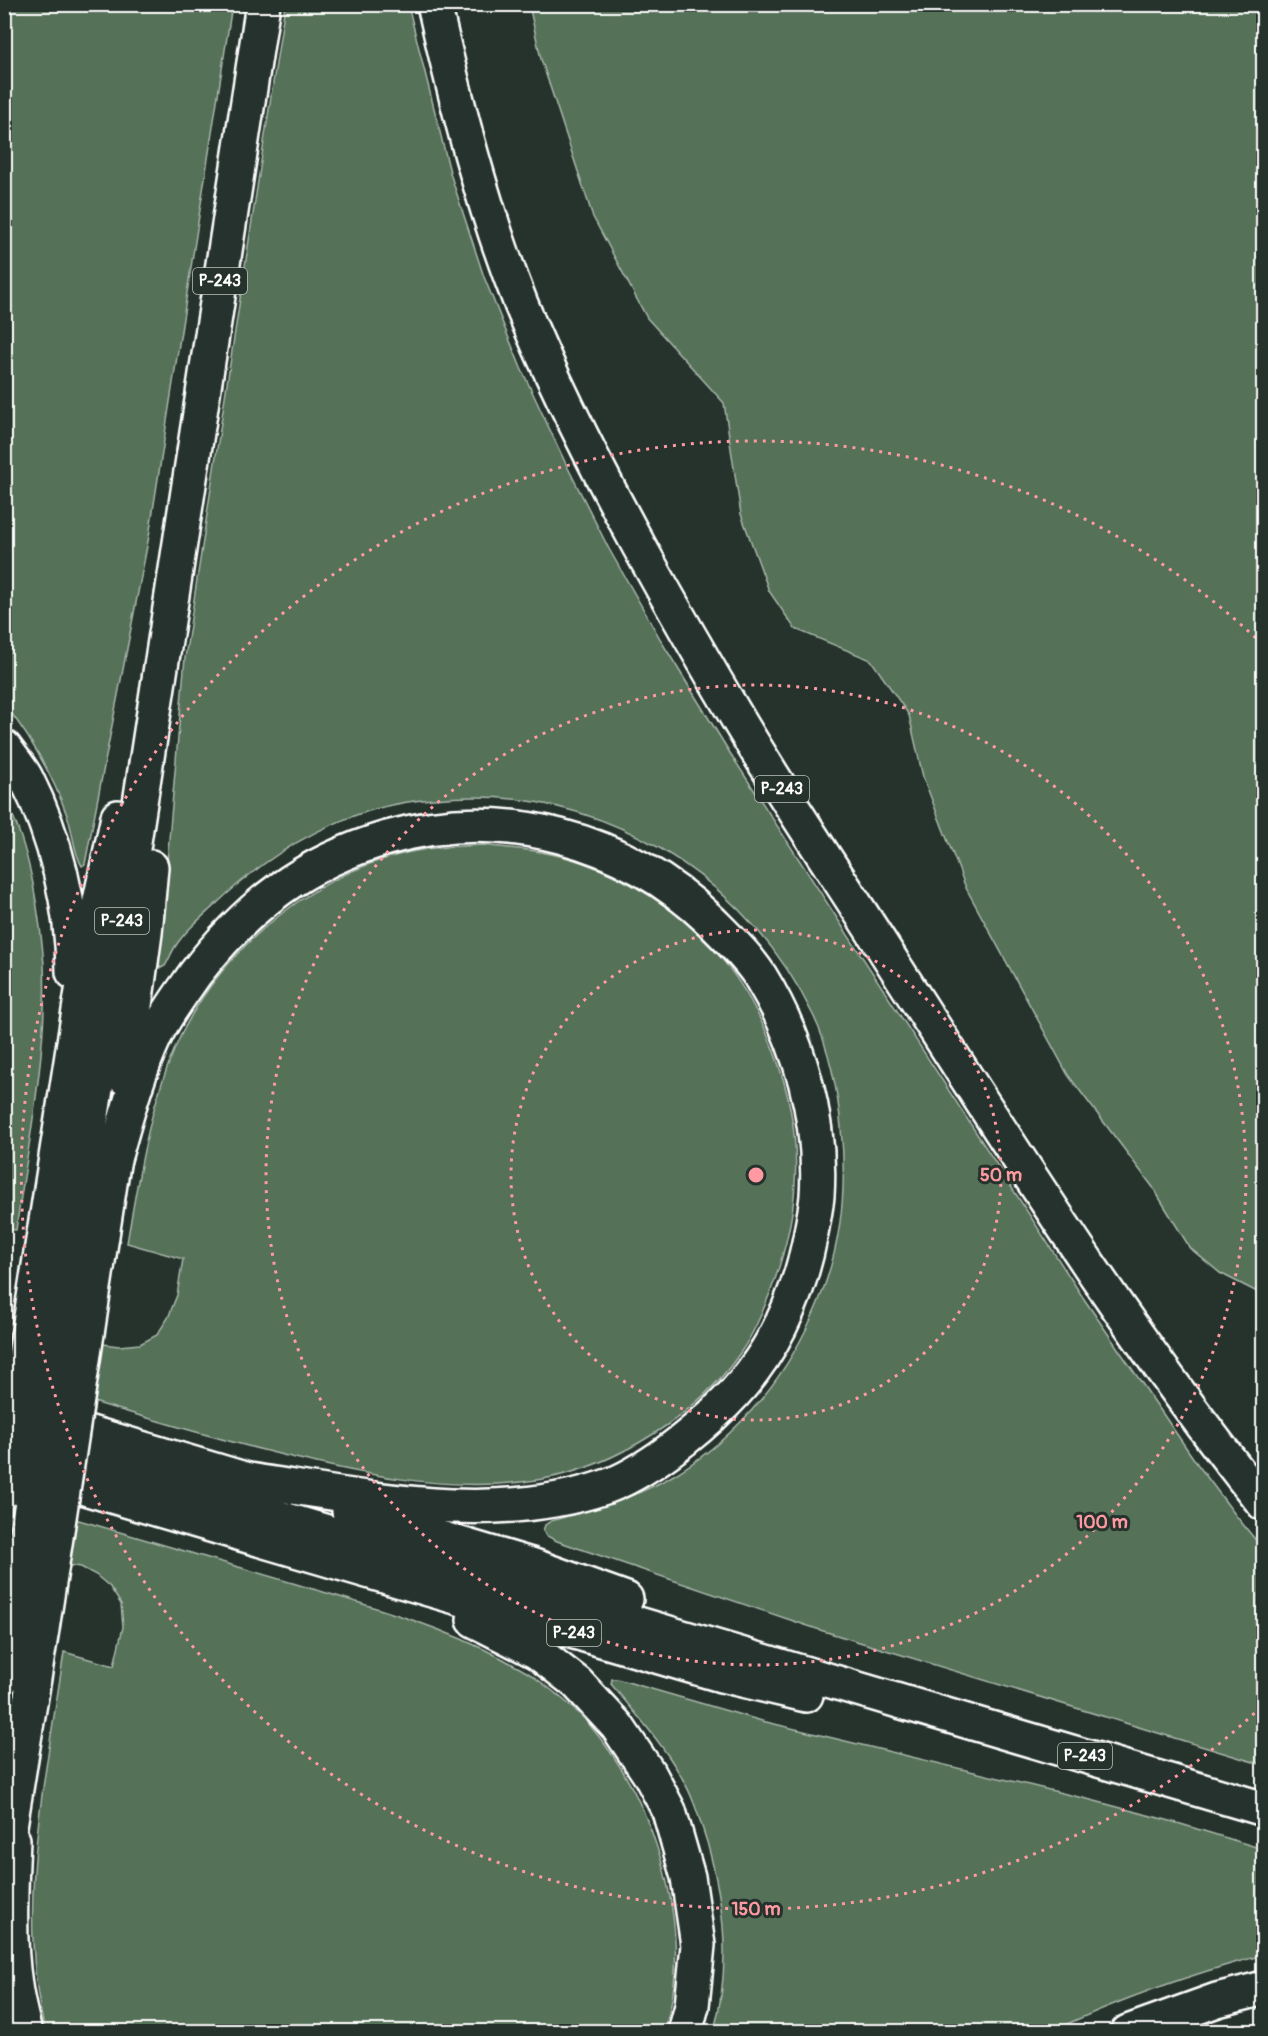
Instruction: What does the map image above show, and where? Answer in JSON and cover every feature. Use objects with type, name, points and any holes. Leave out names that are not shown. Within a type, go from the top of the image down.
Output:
[{"type":"main road","name":"Р-243","points":[[27,1626],[69,1263],[263,4]]},
{"type":"main road","name":"Р-243","points":[[434,4],[450,76],[484,197],[521,303],[567,408],[647,561],[744,729],[991,1116],[1119,1308],[1263,1504]]},
{"type":"main road","name":"Р-243","points":[[4,1491],[69,1263],[66,1083],[97,911],[176,568]]},
{"type":"main road","points":[[114,1159],[145,933],[176,568]]},
{"type":"main road","points":[[4,747],[25,777],[45,824],[63,881],[73,953],[73,1006],[66,1083]]},
{"type":"main road","points":[[69,1263],[114,1159],[140,1073],[157,1033],[182,993],[213,951],[249,914],[288,882],[322,862],[353,848],[398,835],[448,826],[510,826],[579,840],[614,854],[690,900],[728,938],[758,973],[787,1028],[804,1077],[816,1132],[817,1198],[806,1258],[791,1307],[770,1346],[739,1389],[706,1422],[652,1463],[607,1486],[549,1500],[499,1506],[426,1504],[248,1480]]},
{"type":"main road","points":[[4,1407],[531,1565],[1021,1737]]},
{"type":"main road","name":"Р-243","points":[[4,1437],[1263,1809]]},
{"type":"main road","name":"Р-243","points":[[4,1465],[721,1675],[1149,1775]]},
{"type":"main road","points":[[332,1562],[485,1625],[537,1652],[577,1683],[617,1726],[650,1774],[669,1811],[688,1877],[698,1945],[693,2006],[686,2031]]},
{"type":"main road","points":[[4,1677],[27,1626]]},
{"type":"main road","points":[[25,2031],[14,1985],[11,1899],[14,1815],[27,1626]]},
{"type":"main road","points":[[4,1863],[14,1815]]},
{"type":"main road","points":[[1128,2031],[1217,2000],[1263,1988]]},
{"type":"green space","points":[[15,5],[232,5],[149,536],[85,864],[82,866],[56,787],[33,745],[5,705],[4,19]]},
{"type":"green space","points":[[285,5],[408,5],[451,176],[484,277],[521,368],[609,549],[666,649],[730,753],[1082,1296],[1198,1465],[1263,1549],[1263,1765],[820,1630],[557,1541],[543,1531],[545,1525],[551,1521],[625,1498],[667,1479],[712,1448],[733,1430],[769,1389],[799,1343],[821,1296],[835,1249],[842,1202],[843,1153],[838,1100],[824,1041],[791,975],[764,938],[700,875],[662,850],[622,829],[580,813],[535,802],[471,797],[402,803],[343,820],[288,848],[262,865],[199,920],[174,949],[165,966],[161,968],[158,964],[185,658]]},
{"type":"green space","points":[[529,5],[1263,5],[1263,1295],[1220,1273],[1190,1248],[1152,1186],[1068,1075],[966,888],[923,777],[909,715],[871,660],[795,629],[769,591],[741,514],[724,403],[647,318],[593,217],[541,59]]},
{"type":"green space","points":[[4,797],[18,828],[31,873],[44,965],[40,1064],[16,1230],[4,1229]]},
{"type":"green space","points":[[482,845],[534,851],[572,859],[633,885],[678,915],[704,939],[725,963],[761,1020],[785,1085],[792,1118],[795,1152],[794,1198],[787,1240],[770,1293],[749,1339],[723,1375],[679,1416],[627,1450],[571,1472],[543,1479],[473,1484],[402,1479],[297,1459],[230,1442],[5,1375],[5,1332],[119,1346],[140,1344],[157,1335],[168,1318],[177,1295],[183,1259],[127,1243],[147,1138],[161,1086],[180,1037],[199,1003],[223,970],[250,941],[281,914],[315,891],[351,872],[389,858],[427,849]]},
{"type":"green space","points":[[4,1498],[349,1600],[429,1626],[505,1660],[527,1672],[557,1694],[586,1721],[613,1756],[632,1787],[660,1856],[669,1892],[674,1928],[675,1964],[672,1999],[664,2031],[45,2031],[36,1984],[33,1889],[42,1794],[64,1652],[114,1666],[123,1627],[121,1604],[110,1587],[96,1575],[81,1567],[5,1555]]},
{"type":"green space","points":[[612,1679],[762,1721],[1091,1800],[1263,1849],[1263,1955],[1156,1988],[1052,2031],[714,2031],[723,1983],[724,1936],[718,1890],[707,1842],[693,1802],[675,1765],[611,1684]]}]
